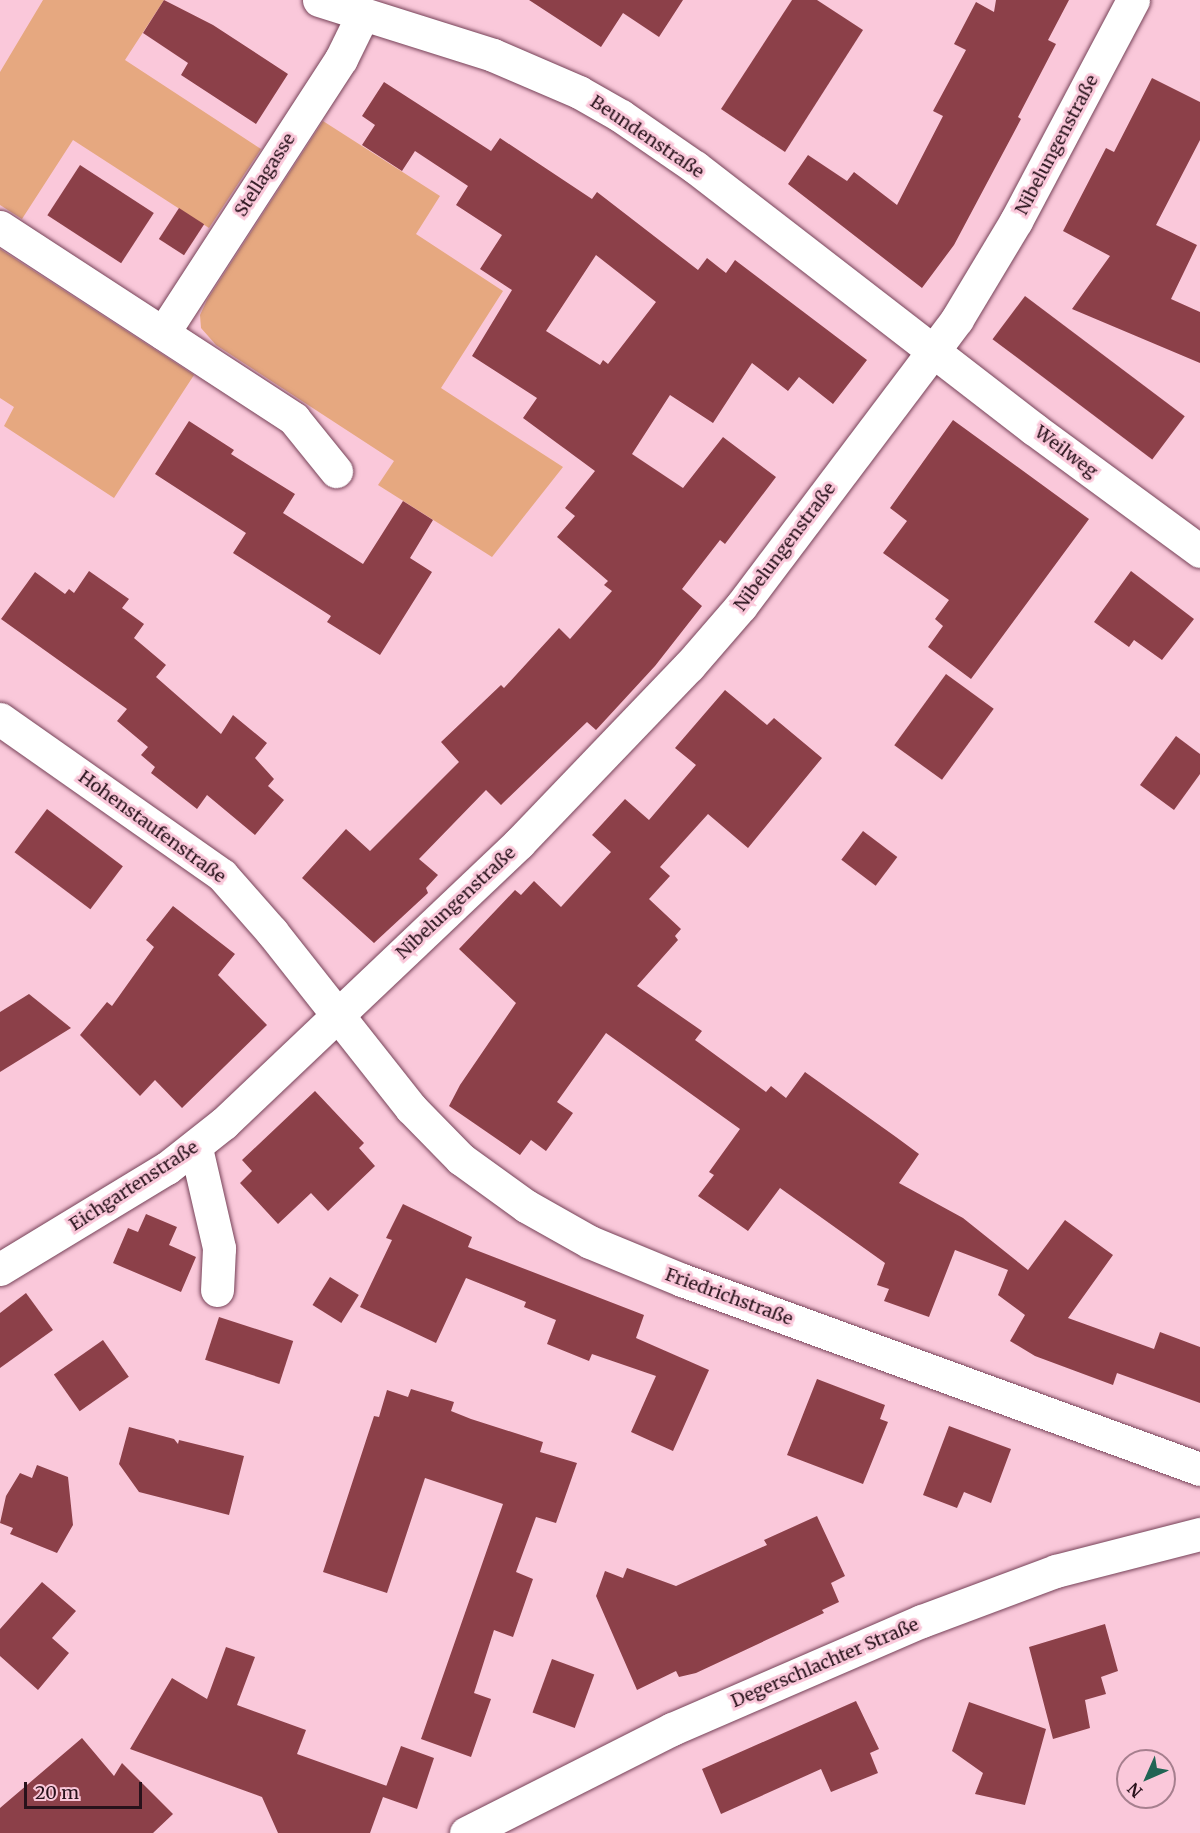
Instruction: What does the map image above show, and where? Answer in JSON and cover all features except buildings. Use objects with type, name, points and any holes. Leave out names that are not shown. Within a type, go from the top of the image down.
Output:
[{"type":"street","name":"Beundenstraße","points":[[318,0],[502,59],[579,92],[621,116],[695,167],[934,351]]},
{"type":"street","name":"Nibelungenstraße","points":[[334,1012],[519,843],[689,666],[741,606],[934,351],[1010,231],[1133,0]]},
{"type":"street","name":"Stellagasse","points":[[163,333],[341,59],[363,15]]},
{"type":"street","points":[[0,227],[294,419],[336,471]]},
{"type":"street","name":"Weilweg","points":[[934,351],[1200,551]]},
{"type":"street","name":"Hohenstaufenstraße","points":[[0,719],[222,875],[273,932],[334,1012]]},
{"type":"street","name":"Eichgartenstraße","points":[[0,1269],[196,1148],[334,1012]]},
{"type":"street","name":"Friedrichstraße","points":[[334,1012],[393,1087],[462,1159],[526,1206],[590,1242],[682,1280],[1200,1469]]},
{"type":"street","points":[[196,1148],[219,1248],[217,1290]]},
{"type":"street","name":"Degerschlachter Straße","points":[[466,1833],[672,1729],[922,1621],[1056,1571],[1200,1534]]},
{"type":"shaded area","points":[[43,0],[164,0],[125,60],[261,149],[209,228],[73,140],[22,219],[0,205],[0,72]]},
{"type":"shaded area","points":[[323,121],[440,196],[416,234],[503,291],[441,388],[563,467],[492,557],[378,485],[394,461],[216,345],[201,328],[200,315],[207,300]]},
{"type":"shaded area","points":[[0,249],[194,375],[114,498],[4,426],[14,407],[0,398]]}]
